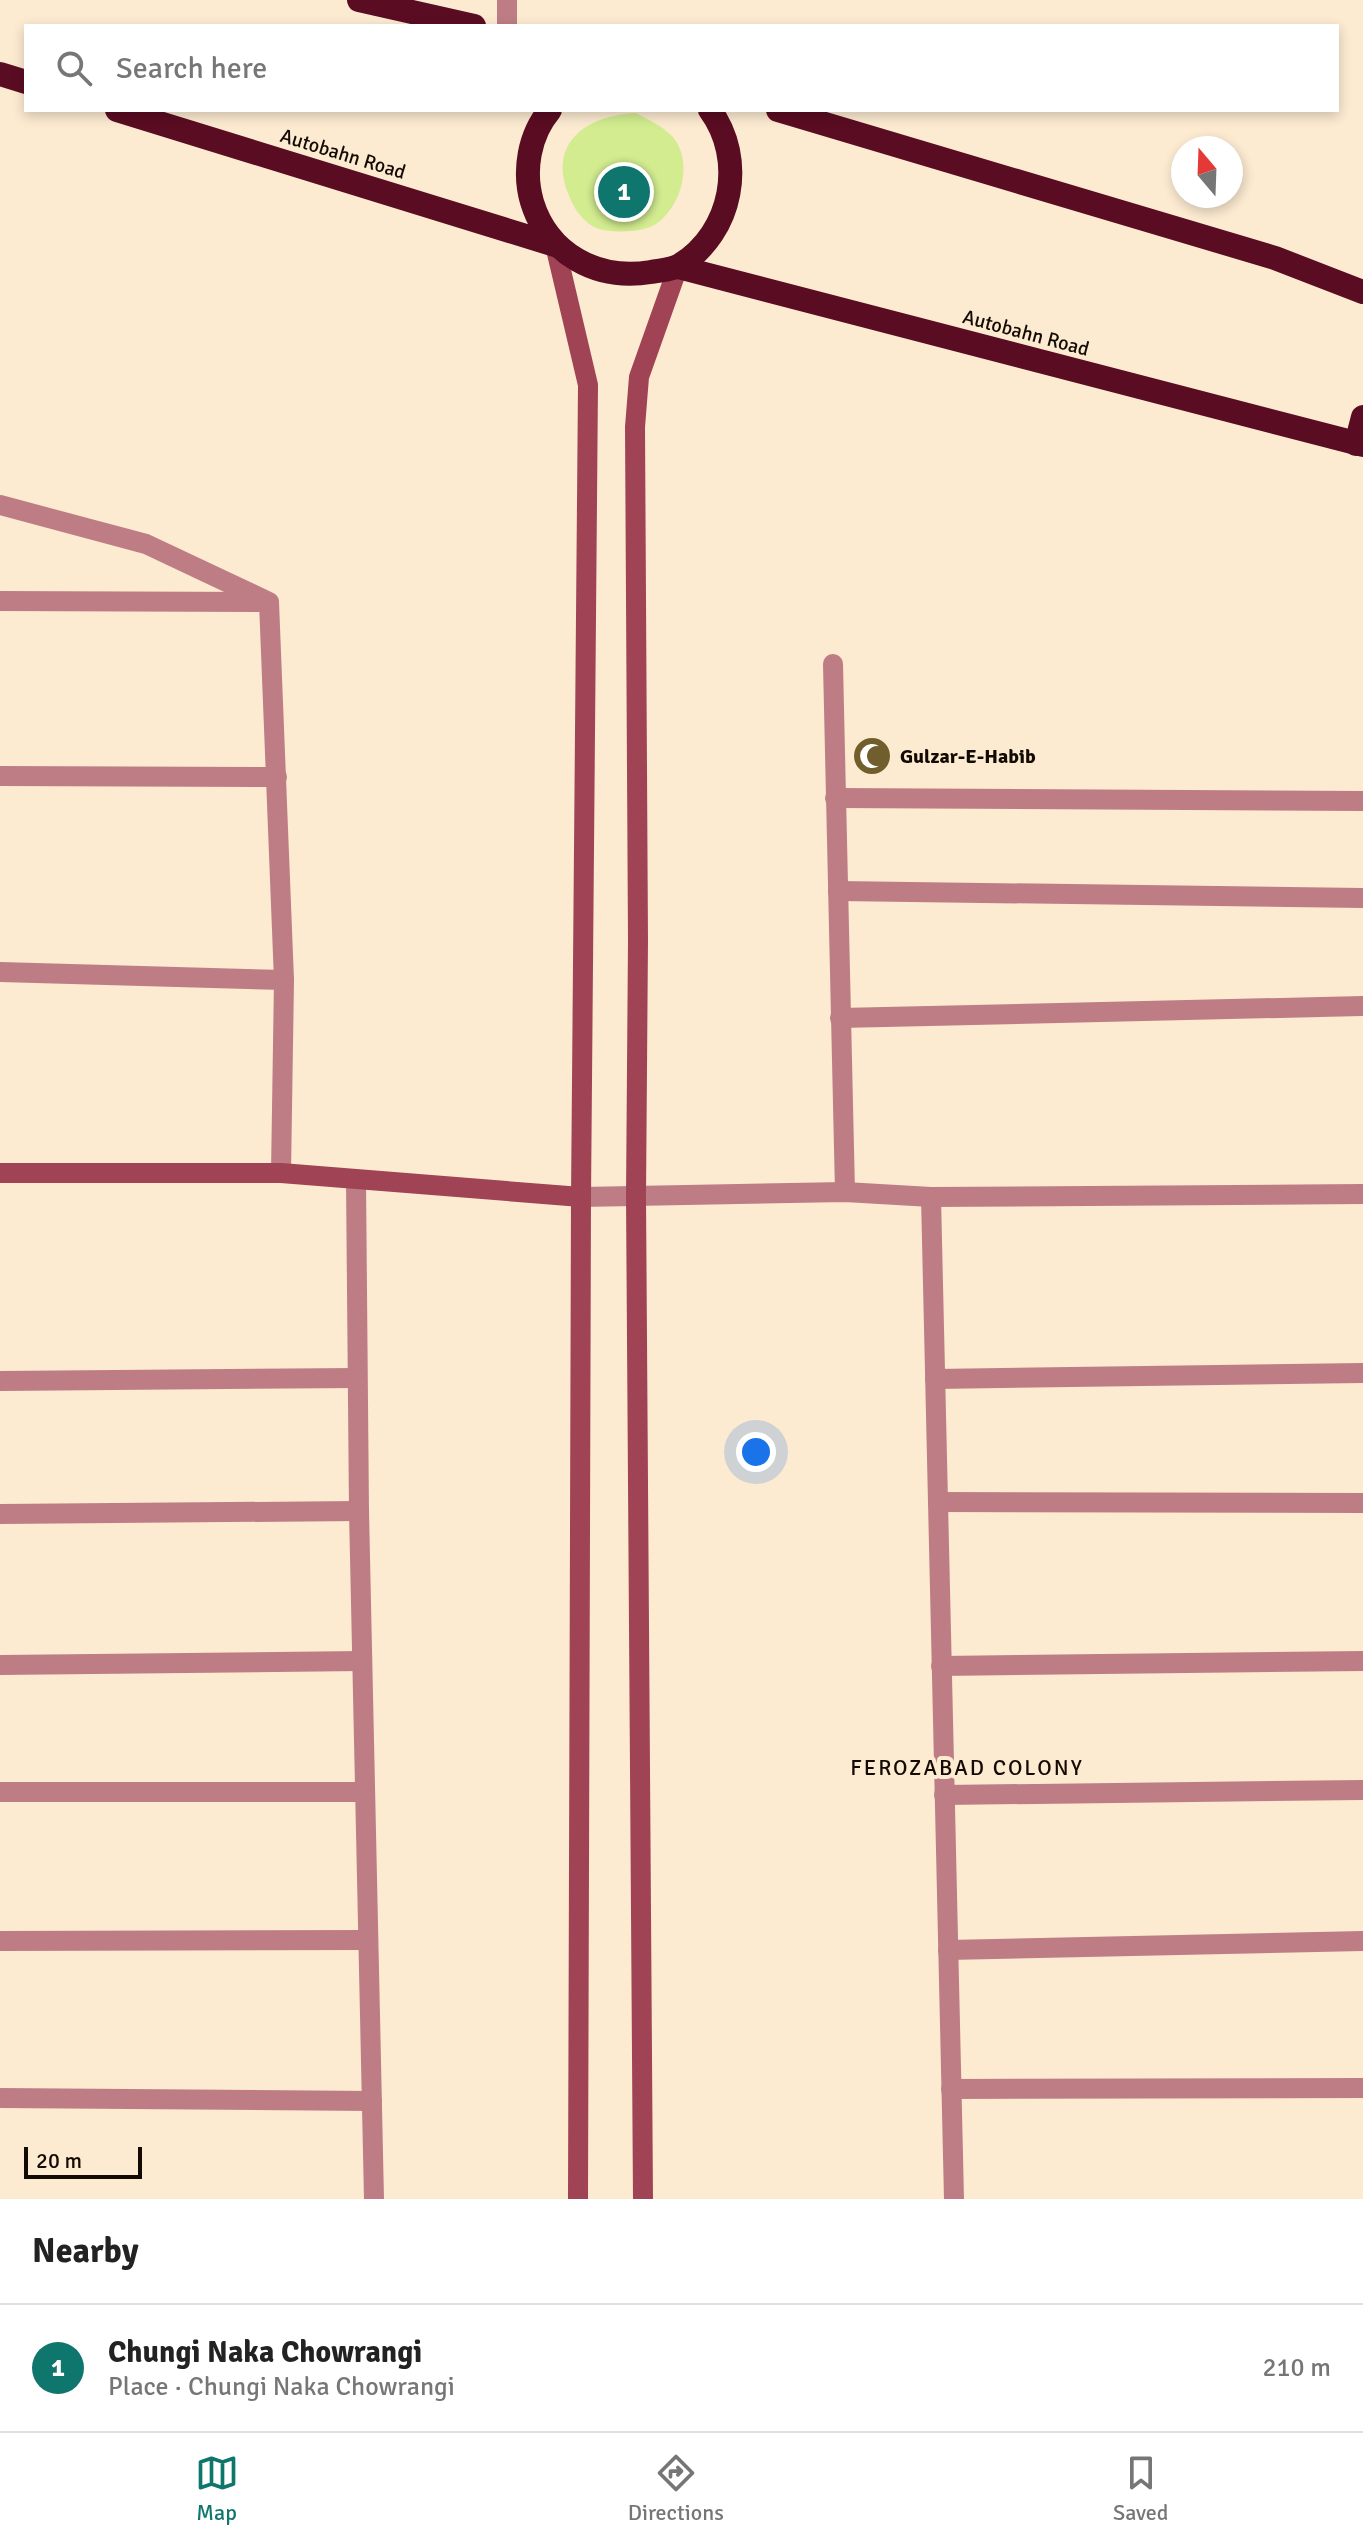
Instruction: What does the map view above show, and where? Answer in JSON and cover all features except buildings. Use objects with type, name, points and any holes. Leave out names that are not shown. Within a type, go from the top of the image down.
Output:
[{"type":"highway","points":[[359,0],[465,24]]},
{"type":"highway","points":[[0,74],[24,81]]},
{"type":"highway","name":"Autobahn Road","points":[[123,112],[555,245]]},
{"type":"highway","points":[[548,112],[541,121],[529,152],[528,186],[537,218],[555,245],[579,262],[604,272],[631,275],[678,267],[711,235],[727,207],[733,174],[728,142],[711,112]]},
{"type":"highway","points":[[785,112],[1275,258],[1363,292]]},
{"type":"highway","name":"Autobahn Road","points":[[678,267],[1360,445]]},
{"type":"highway","points":[[1360,445],[1363,417]]},
{"type":"main road","points":[[555,245],[588,385],[581,1197],[578,2199]]},
{"type":"main road","points":[[643,2199],[636,1196],[636,415],[639,377],[678,267]]},
{"type":"main road","points":[[0,1173],[281,1173],[581,1197]]},
{"type":"street","points":[[507,0],[507,24]]},
{"type":"street","points":[[0,505],[146,544],[269,602]]},
{"type":"street","points":[[0,601],[269,602]]},
{"type":"street","points":[[269,602],[284,980],[281,1173]]},
{"type":"street","points":[[833,664],[845,1192]]},
{"type":"street","points":[[0,776],[277,777]]},
{"type":"street","points":[[835,798],[1363,801]]},
{"type":"street","points":[[838,891],[1363,898]]},
{"type":"street","points":[[0,972],[284,980]]},
{"type":"street","points":[[840,1018],[1363,1006]]},
{"type":"street","points":[[356,1180],[359,1511],[374,2199]]},
{"type":"street","points":[[581,1197],[845,1192],[931,1197],[1363,1194]]},
{"type":"street","points":[[931,1197],[954,2199]]},
{"type":"street","points":[[935,1379],[1363,1373]]},
{"type":"street","points":[[0,1381],[357,1378]]},
{"type":"street","points":[[938,1502],[1363,1503]]},
{"type":"street","points":[[0,1514],[359,1511]]},
{"type":"street","points":[[0,1665],[362,1661]]},
{"type":"street","points":[[941,1666],[1363,1661]]},
{"type":"street","points":[[944,1795],[1363,1790]]},
{"type":"street","points":[[0,1792],[365,1792]]},
{"type":"street","points":[[0,1941],[368,1940]]},
{"type":"street","points":[[948,1950],[1363,1941]]},
{"type":"street","points":[[951,2089],[1363,2088]]},
{"type":"street","points":[[0,2098],[372,2101]]},
{"type":"green space","points":[[636,113],[663,128],[676,141],[683,160],[683,180],[677,199],[666,215],[649,227],[619,231],[597,228],[578,213],[568,193],[563,175],[568,145],[589,125]]},
{"type":"place","name":"Chungi Naka Chowrangi","points":[[624,192]]},
{"type":"place","name":"Gulzar-E-Habib","points":[[872,756]]},
{"type":"district","name":"FEROZABAD COLONY","points":[[967,1767]]}]
